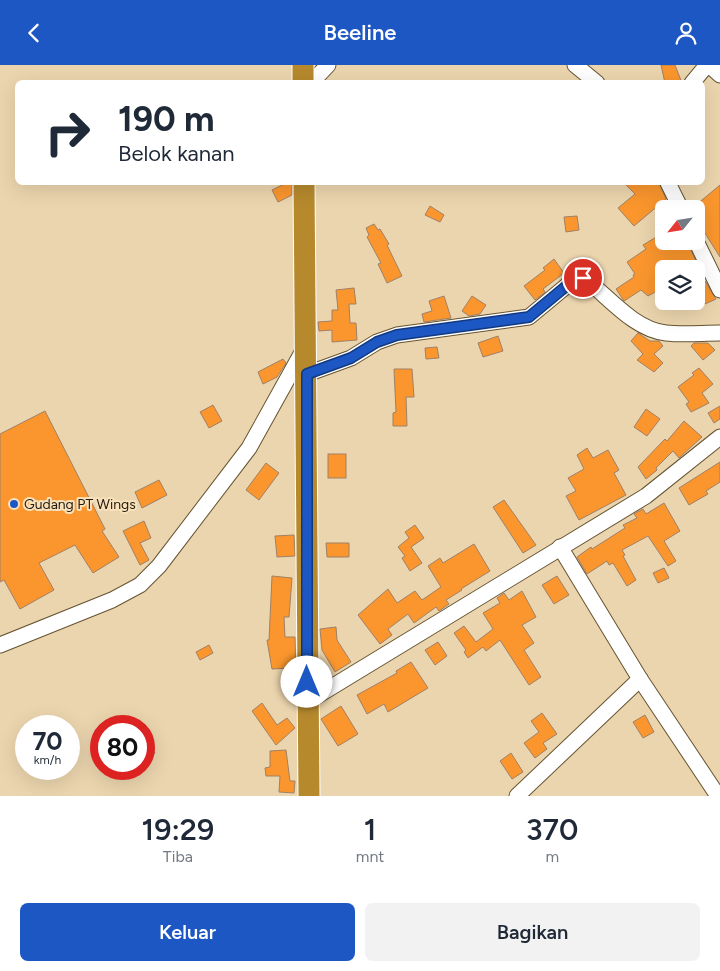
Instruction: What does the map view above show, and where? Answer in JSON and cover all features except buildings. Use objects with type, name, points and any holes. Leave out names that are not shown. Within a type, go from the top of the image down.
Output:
[{"type":"highway","points":[[303,65],[303,80]]},
{"type":"highway","points":[[304,185],[309,796]]},
{"type":"street","points":[[314,80],[328,65]]},
{"type":"street","points":[[575,65],[593,80]]},
{"type":"street","points":[[695,80],[708,65],[720,75]]},
{"type":"street","points":[[669,185],[676,200]]},
{"type":"street","points":[[700,250],[720,289]]},
{"type":"street","points":[[307,374],[351,358],[377,342],[397,335],[529,317],[576,278],[583,278],[589,282],[640,323],[653,330],[666,333],[720,333]]},
{"type":"street","points":[[0,645],[112,600],[140,585],[159,566],[250,448],[305,348]]},
{"type":"street","points":[[307,702],[646,496],[720,437]]},
{"type":"street","points":[[560,547],[640,679],[718,796]]},
{"type":"street","points":[[517,796],[640,679]]},
{"type":"place","name":"Gudang PT Wings","points":[[14,504]]},
{"type":"route","points":[[307,682],[307,374],[351,358],[377,342],[397,335],[524,319],[532,315],[576,278],[583,278]]}]
